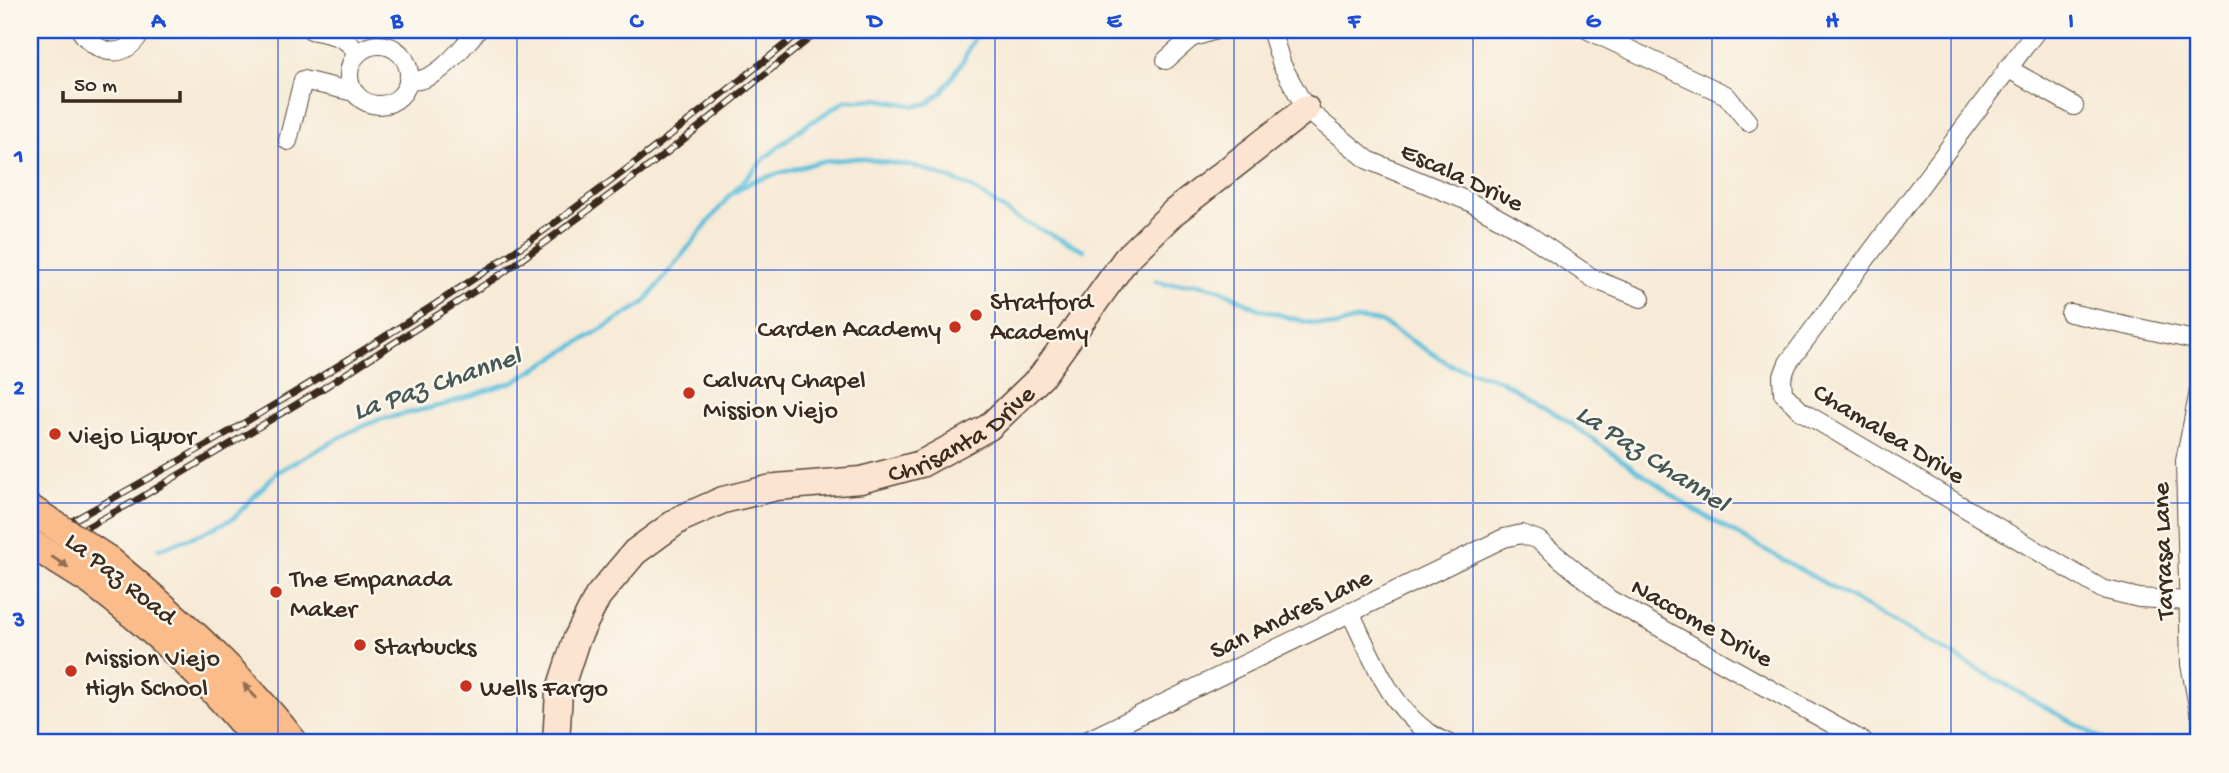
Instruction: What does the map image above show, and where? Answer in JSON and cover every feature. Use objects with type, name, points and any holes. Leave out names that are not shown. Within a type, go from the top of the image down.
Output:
[{"type":"main road","name":"La Paz Road","points":[[30,509],[108,559],[215,653],[252,691],[294,743]]},
{"type":"main road","name":"La Paz Road","points":[[30,543],[91,581],[159,635],[199,674],[259,743]]},
{"type":"street","points":[[80,30],[94,45],[109,52],[124,50],[135,43],[142,30]]},
{"type":"street","points":[[310,30],[344,40],[357,54]]},
{"type":"street","points":[[408,81],[431,78],[478,30]]},
{"type":"street","points":[[1166,60],[1191,38],[1216,30]]},
{"type":"street","points":[[1271,30],[1282,65],[1306,109]]},
{"type":"street","points":[[1588,30],[1726,95],[1748,122]]},
{"type":"street","name":"Chamalea Drive","points":[[2037,30],[1788,363],[1782,378],[1783,393],[1801,411],[2102,589],[2139,598],[2189,601]]},
{"type":"street","points":[[379,37],[402,56],[406,63],[408,81],[399,98],[380,106],[361,100],[354,93],[350,85],[349,68],[357,54],[371,46],[379,37]]},
{"type":"street","points":[[2007,68],[2074,106]]},
{"type":"street","points":[[288,141],[303,80],[354,93]]},
{"type":"street","name":"Escala Drive","points":[[1306,109],[1368,160],[1470,202],[1527,234],[1594,279],[1642,298]]},
{"type":"street","name":"Chrisanta Drive","points":[[556,743],[559,692],[576,640],[598,596],[635,552],[680,519],[723,500],[776,487],[861,480],[921,464],[989,427],[1041,377],[1126,259],[1174,212],[1306,109]]},
{"type":"street","points":[[2070,313],[2199,341]]},
{"type":"street","name":"Tarrasa Lane","points":[[2199,391],[2185,461],[2190,664],[2199,711]]},
{"type":"street","name":"San Andres Lane","points":[[1082,743],[1504,538],[1522,534]]},
{"type":"street","name":"Naccome Drive","points":[[1522,534],[1538,540],[1609,599],[1866,743]]},
{"type":"street","points":[[1350,612],[1385,684],[1410,717],[1438,739],[1448,743]]},
{"type":"waterway","points":[[734,191],[765,158],[799,130],[845,101],[877,99],[917,106],[929,103],[942,92],[963,61],[978,30]]},
{"type":"waterway","name":"La Paz Channel","points":[[159,549],[234,518],[277,472],[352,431],[378,420],[443,405],[515,381],[643,304],[730,195],[753,181],[818,162],[858,158],[918,167],[969,186],[1018,219],[1084,250]]},
{"type":"waterway","name":"La Paz Channel","points":[[1156,281],[1166,284],[1199,284],[1219,289],[1259,309],[1306,322],[1335,326],[1358,319],[1381,322],[1451,365],[1500,380],[1561,417],[1691,508],[2109,743]]},
{"type":"waterway","name":"La Paz Channel","points":[[30,613],[40,607]]},
{"type":"railway","points":[[30,544],[266,410],[496,264],[613,179],[803,30]]},
{"type":"railway","points":[[30,558],[135,501],[322,389],[503,273],[664,155],[820,30]]},
{"type":"place","name":"Stratford Academy","points":[[976,315]]},
{"type":"place","name":"Carden Academy","points":[[955,327]]},
{"type":"place","name":"Calvary Chapel Mission Viejo","points":[[689,393]]},
{"type":"place","name":"Viejo Liquor","points":[[55,434]]},
{"type":"place","name":"The Empanada Maker","points":[[276,592]]},
{"type":"place","name":"Starbucks","points":[[360,645]]},
{"type":"place","name":"Mission Viejo High School","points":[[71,671]]},
{"type":"place","name":"Wells Fargo","points":[[466,686]]}]
